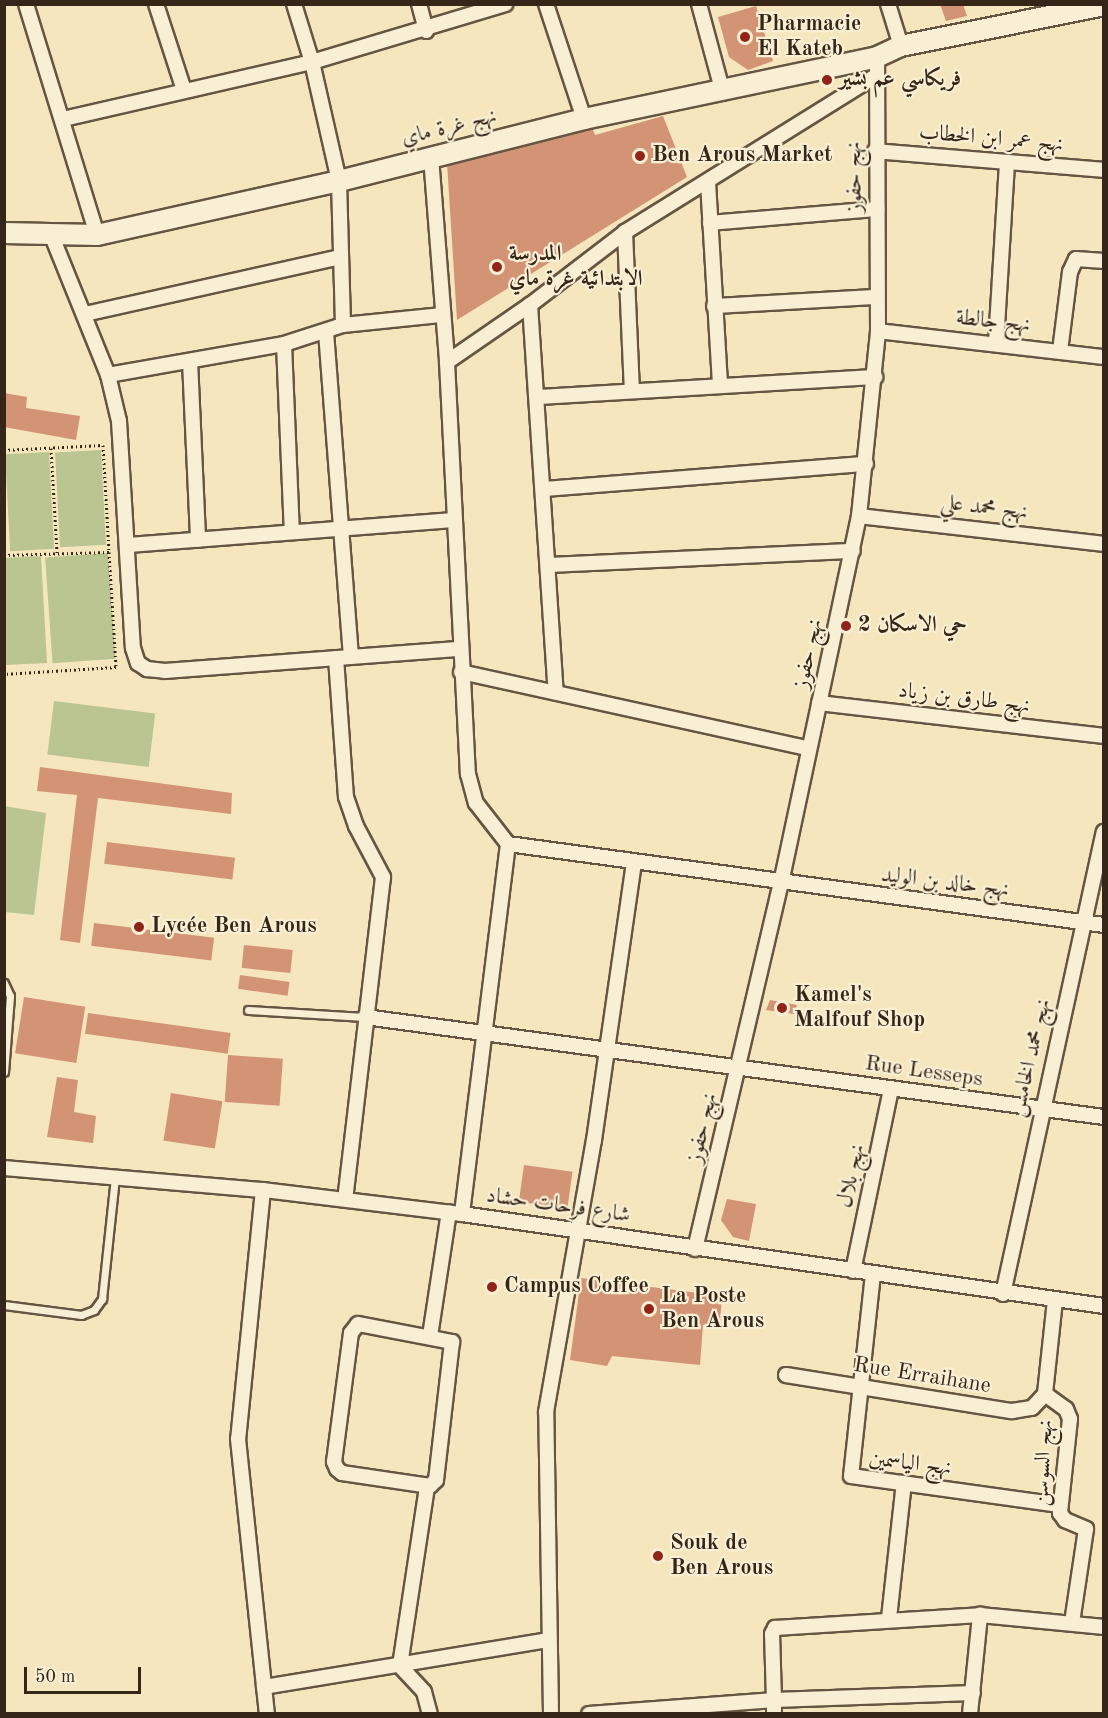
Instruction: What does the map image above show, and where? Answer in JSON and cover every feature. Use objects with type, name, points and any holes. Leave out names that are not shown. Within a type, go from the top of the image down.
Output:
[{"type":"street","points":[[26,4],[97,235]]},
{"type":"street","points":[[156,4],[184,90]]},
{"type":"street","points":[[294,4],[312,62],[339,181],[343,325]]},
{"type":"street","points":[[418,4],[426,31]]},
{"type":"street","points":[[63,119],[312,62],[426,31],[505,4]]},
{"type":"street","points":[[546,4],[584,119]]},
{"type":"street","points":[[699,4],[722,89]]},
{"type":"street","points":[[888,4],[901,46]]},
{"type":"street","name":"نهج غرة ماي","points":[[4,232],[97,235],[339,181],[584,119],[722,89],[877,67],[901,46],[1069,8],[1104,5]]},
{"type":"street","points":[[447,362],[530,305],[625,232],[708,182],[877,67]]},
{"type":"street","name":"نهج حفوز","points":[[695,1249],[781,883],[859,516],[878,331],[876,297],[878,209],[875,151],[877,67]]},
{"type":"street","name":"نهج عمر ابن الخطاب","points":[[875,151],[1104,170]]},
{"type":"street","points":[[430,1336],[456,1213],[487,1034],[508,844],[486,819],[471,791],[461,672],[447,362],[431,157]]},
{"type":"street","points":[[996,343],[1007,162]]},
{"type":"street","points":[[708,182],[720,385]]},
{"type":"street","points":[[710,223],[878,209]]},
{"type":"street","points":[[625,232],[632,390]]},
{"type":"street","points":[[51,234],[108,375],[124,455],[133,648],[138,663],[147,669],[460,649]]},
{"type":"street","points":[[85,314],[340,257]]},
{"type":"street","points":[[1060,351],[1070,272],[1076,259],[1104,261]]},
{"type":"street","points":[[714,306],[876,297]]},
{"type":"street","points":[[530,305],[551,565],[556,692]]},
{"type":"street","points":[[108,375],[284,344],[343,325],[442,315]]},
{"type":"street","name":"نهج جالطة","points":[[878,331],[1104,357]]},
{"type":"street","points":[[326,332],[351,657]]},
{"type":"street","points":[[284,344],[292,532]]},
{"type":"street","points":[[190,361],[198,540]]},
{"type":"street","points":[[538,397],[875,377]]},
{"type":"street","points":[[545,489],[866,464]]},
{"type":"street","name":"نهج محمد علي","points":[[859,516],[1104,544]]},
{"type":"street","points":[[129,545],[292,532],[340,531],[453,520]]},
{"type":"street","points":[[551,565],[853,551]]},
{"type":"street","points":[[336,658],[346,797],[382,877],[345,1199]]},
{"type":"street","points":[[461,672],[808,748]]},
{"type":"street","name":"نهج طارق بن زياد","points":[[819,703],[1104,736]]},
{"type":"street","name":"نهج محمد الخامس","points":[[1003,1294],[1040,1110],[1104,832]]},
{"type":"street","name":"نهج خالد بن الوليد","points":[[508,844],[781,883],[1104,925]]},
{"type":"street","points":[[551,1713],[546,1412],[608,1050],[634,862]]},
{"type":"street","name":"Rue Lesseps","points":[[365,1017],[1104,1117]]},
{"type":"street","name":"نهج بلال","points":[[853,1271],[891,1089]]},
{"type":"street","name":"شارع فرحات حشاد","points":[[4,1168],[345,1199],[576,1228],[695,1249],[1003,1294],[1104,1306]]},
{"type":"street","points":[[263,1190],[238,1429],[267,1713]]},
{"type":"street","name":"نهج الياسمين","points":[[873,1274],[849,1474],[854,1478],[1060,1505]]},
{"type":"street","name":"نهج السوسن","points":[[1055,1300],[1045,1394],[1066,1409],[1070,1419],[1060,1505],[1062,1517],[1086,1530],[1072,1623]]},
{"type":"street","points":[[400,1666],[427,1487],[436,1480],[453,1347],[446,1339],[358,1324],[352,1328],[334,1462],[342,1473],[427,1487]]},
{"type":"street","name":"Rue Erraihane","points":[[786,1375],[1023,1412],[1045,1394]]},
{"type":"street","points":[[889,1618],[904,1484]]},
{"type":"street","points":[[970,1713],[980,1615]]},
{"type":"street","points":[[774,1707],[772,1634],[775,1628],[889,1618],[980,1615],[1104,1627]]},
{"type":"street","points":[[264,1687],[548,1640]]},
{"type":"street","points":[[400,1666],[424,1692],[430,1713]]},
{"type":"street","points":[[589,1713],[774,1707],[973,1693]]},
{"type":"lane","points":[[4,983],[10,996],[4,1072]]},
{"type":"lane","points":[[248,1010],[365,1017]]},
{"type":"lane","points":[[4,1305],[81,1315],[94,1310],[102,1299],[115,1177]]},
{"type":"path","points":[[4,450],[103,446],[116,667],[4,674]]},
{"type":"path","points":[[51,448],[57,553]]},
{"type":"path","points":[[4,545],[5,555],[109,552]]},
{"type":"green space","points":[[101,450],[106,545],[60,547],[55,452]]},
{"type":"green space","points":[[49,452],[54,549],[10,551],[5,454]]},
{"type":"green space","points":[[108,553],[115,659],[53,663],[45,557]]},
{"type":"green space","points":[[41,556],[47,663],[5,665],[5,558]]},
{"type":"green space","points":[[54,701],[155,713],[149,767],[47,755]]},
{"type":"green space","points":[[4,806],[46,813],[34,915],[5,912]]},
{"type":"building","points":[[940,4],[963,4],[967,16],[946,21]]},
{"type":"building","name":"Pharmacie El Kateb","points":[[756,6],[773,61],[748,70],[729,57],[718,17]]},
{"type":"building","name":"المدرسة الابتدائية غرة ماي","points":[[663,116],[687,177],[457,320],[447,163],[591,125],[595,135]]},
{"type":"building","points":[[4,393],[27,397],[26,408],[80,416],[76,440],[4,427]]},
{"type":"building","points":[[40,767],[232,793],[231,814],[98,798],[80,943],[60,940],[77,795],[37,791]]},
{"type":"building","points":[[107,842],[235,858],[232,880],[104,864]]},
{"type":"building","points":[[94,923],[214,938],[211,961],[91,946]]},
{"type":"building","points":[[244,945],[293,950],[290,973],[242,968]]},
{"type":"building","points":[[240,975],[290,982],[288,996],[238,989]]},
{"type":"building","points":[[24,997],[85,1007],[76,1063],[15,1053]]},
{"type":"building","name":"Kamel's Malfouf Shop","points":[[770,1000],[797,1005],[794,1014],[766,1010]]},
{"type":"building","points":[[88,1013],[231,1033],[228,1054],[85,1034]]},
{"type":"building","points":[[228,1055],[283,1059],[280,1106],[225,1102]]},
{"type":"building","points":[[57,1077],[78,1080],[74,1112],[96,1116],[93,1143],[47,1137]]},
{"type":"building","points":[[171,1093],[222,1101],[215,1149],[163,1140]]},
{"type":"building","points":[[524,1165],[573,1172],[567,1208],[519,1202]]},
{"type":"building","points":[[727,1199],[756,1204],[749,1241],[733,1237],[721,1220]]},
{"type":"building","name":"La Poste Ben Arous","points":[[581,1278],[722,1296],[720,1323],[703,1325],[700,1365],[612,1356],[607,1366],[570,1360]]},
{"type":"place","name":"Pharmacie El Kateb","points":[[745,37]]},
{"type":"place","name":"فريكاسي عم بشير","points":[[827,80]]},
{"type":"place","name":"Ben Arous Market","points":[[640,156]]},
{"type":"place","name":"المدرسة الابتدائية غرة ماي","points":[[497,267]]},
{"type":"place","name":"حي الاسكان 2","points":[[846,626]]},
{"type":"place","name":"Lycée Ben Arous","points":[[139,927]]},
{"type":"place","name":"Kamel's Malfouf Shop","points":[[782,1008]]},
{"type":"place","name":"Campus Coffee","points":[[492,1287]]},
{"type":"place","name":"La Poste Ben Arous","points":[[649,1309]]},
{"type":"place","name":"Souk de Ben Arous","points":[[658,1556]]}]
